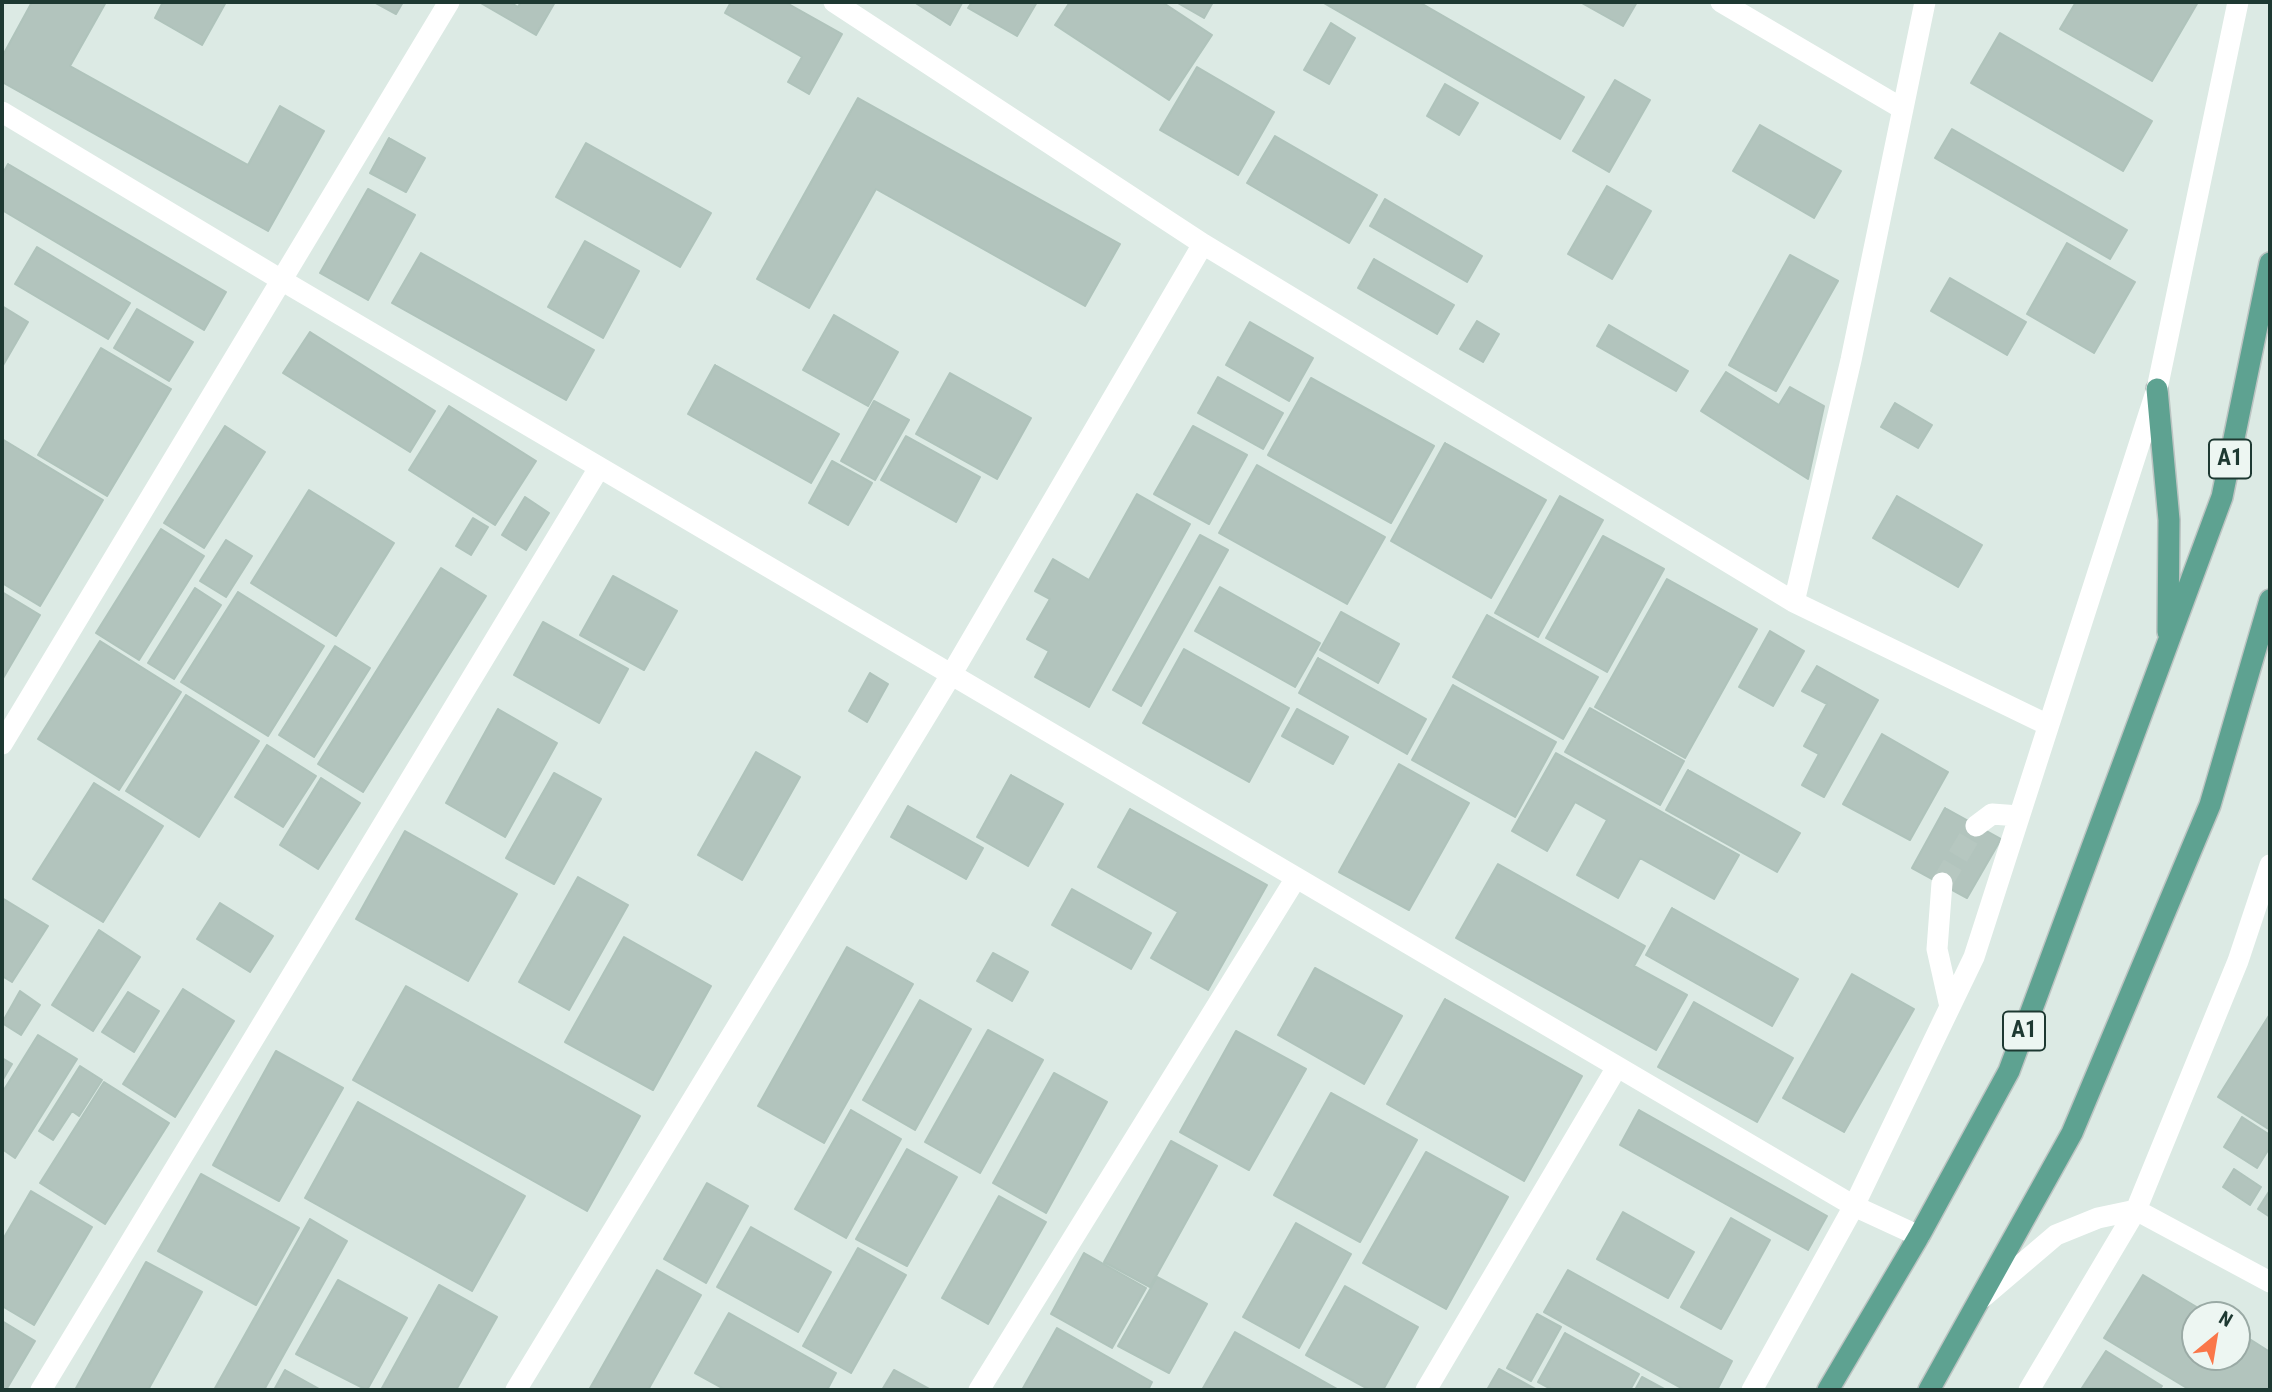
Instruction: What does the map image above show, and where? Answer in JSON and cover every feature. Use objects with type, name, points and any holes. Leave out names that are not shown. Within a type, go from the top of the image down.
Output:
[{"type":"main road","name":"A1","points":[[1828,1390],[1919,1236],[2009,1071],[2222,497],[2270,263]]},
{"type":"main road","points":[[2157,389],[2169,520],[2168,648]]},
{"type":"main road","points":[[1929,1390],[2072,1133],[2210,805],[2270,600]]},
{"type":"street","points":[[2,744],[449,2]]},
{"type":"street","points":[[834,2],[1203,244],[1794,602],[2048,725]]},
{"type":"street","points":[[1721,2],[1903,109]]},
{"type":"street","points":[[1794,602],[1851,360],[1925,2]]},
{"type":"street","points":[[1752,1390],[1854,1206],[1974,957],[2157,389],[2238,2]]},
{"type":"street","points":[[2,112],[599,468],[1854,1206],[1919,1236]]},
{"type":"street","points":[[516,1390],[951,675],[1203,244]]},
{"type":"street","points":[[41,1390],[599,468]]},
{"type":"street","points":[[1976,826],[1992,814],[2019,816]]},
{"type":"street","points":[[2029,1390],[2136,1210],[2238,961],[2270,865]]},
{"type":"street","points":[[979,1390],[1296,878]]},
{"type":"street","points":[[1942,883],[1937,948],[1950,1007]]},
{"type":"street","points":[[1426,1390],[1617,1067]]},
{"type":"street","points":[[1982,1298],[2056,1235],[2098,1218],[2136,1210],[2270,1282]]},
{"type":"building","points":[[32,2],[106,2],[70,66],[248,165],[280,106],[324,131],[268,231],[2,82],[2,57]]},
{"type":"building","points":[[163,2],[226,2],[202,45],[155,18]]},
{"type":"building","points":[[374,2],[403,2],[396,14]]},
{"type":"building","points":[[479,2],[510,2],[518,7],[521,2],[555,2],[536,35]]},
{"type":"building","points":[[731,2],[785,2],[842,34],[809,94],[788,82],[802,57],[725,13]]},
{"type":"building","points":[[914,2],[960,2],[962,3],[950,25]]},
{"type":"building","points":[[972,2],[1037,2],[1017,36],[968,8]]},
{"type":"building","points":[[1070,2],[1162,2],[1212,35],[1169,100],[1055,25]]},
{"type":"building","points":[[1176,2],[1213,2],[1204,18]]},
{"type":"building","points":[[1322,2],[1419,2],[1584,97],[1560,139]]},
{"type":"building","points":[[1580,2],[1637,2],[1623,26]]},
{"type":"building","points":[[2076,2],[2198,2],[2152,81],[2060,29]]},
{"type":"building","points":[[1331,23],[1355,38],[1329,84],[1304,70]]},
{"type":"building","points":[[2000,33],[2152,121],[2123,171],[1971,83]]},
{"type":"building","points":[[1197,67],[1274,112],[1238,175],[1160,130]]},
{"type":"building","points":[[1615,80],[1650,100],[1609,172],[1573,151]]},
{"type":"building","points":[[1445,84],[1478,103],[1459,135],[1427,116]]},
{"type":"building","points":[[858,98],[1120,244],[1085,306],[876,189],[809,308],[757,279]]},
{"type":"building","points":[[1760,125],[1841,171],[1814,218],[1733,171]]},
{"type":"building","points":[[1952,129],[2127,230],[2110,259],[1935,158]]},
{"type":"building","points":[[1275,136],[1377,195],[1349,243],[1247,183]]},
{"type":"building","points":[[389,138],[425,158],[406,192],[370,173]]},
{"type":"building","points":[[586,143],[711,213],[680,267],[556,197]]},
{"type":"building","points":[[8,164],[226,292],[204,330],[2,210],[2,175]]},
{"type":"building","points":[[1607,186],[1651,211],[1612,279],[1568,254]]},
{"type":"building","points":[[368,189],[415,215],[368,300],[320,273]]},
{"type":"building","points":[[1385,199],[1482,256],[1467,282],[1370,226]]},
{"type":"building","points":[[585,241],[639,271],[603,338],[548,307]]},
{"type":"building","points":[[2067,243],[2135,282],[2094,353],[2027,314]]},
{"type":"building","points":[[37,247],[130,303],[108,339],[15,284]]},
{"type":"building","points":[[421,253],[594,350],[566,400],[392,303]]},
{"type":"building","points":[[1790,255],[1838,281],[1776,391],[1729,365]]},
{"type":"building","points":[[1374,259],[1454,305],[1437,334],[1358,288]]},
{"type":"building","points":[[1950,278],[2026,322],[2007,355],[1931,311]]},
{"type":"building","points":[[2,306],[28,322],[2,367]]},
{"type":"building","points":[[137,309],[193,342],[169,381],[114,348]]},
{"type":"building","points":[[834,315],[898,352],[868,406],[803,370]]},
{"type":"building","points":[[1477,321],[1499,334],[1483,362],[1460,349]]},
{"type":"building","points":[[1250,322],[1313,358],[1289,401],[1226,365]]},
{"type":"building","points":[[1609,325],[1688,371],[1676,391],[1597,346]]},
{"type":"building","points":[[310,332],[435,411],[410,452],[283,373]]},
{"type":"building","points":[[101,348],[171,389],[107,496],[38,455]]},
{"type":"building","points":[[715,365],[839,434],[811,483],[688,414]]},
{"type":"building","points":[[1726,372],[1779,405],[1790,387],[1824,406],[1808,479],[1701,411]]},
{"type":"building","points":[[950,373],[1031,418],[997,479],[916,434]]},
{"type":"building","points":[[1218,377],[1283,413],[1263,449],[1198,413]]},
{"type":"building","points":[[1311,378],[1434,446],[1391,523],[1268,455]]},
{"type":"building","points":[[874,401],[909,420],[875,480],[841,461]]},
{"type":"building","points":[[1895,403],[1932,425],[1918,448],[1881,427]]},
{"type":"building","points":[[449,406],[536,461],[495,525],[409,470]]},
{"type":"building","points":[[225,426],[265,452],[204,548],[164,523]]},
{"type":"building","points":[[1193,426],[1247,455],[1209,524],[1154,494]]},
{"type":"building","points":[[906,436],[980,477],[956,522],[881,480]]},
{"type":"building","points":[[2,439],[103,500],[40,606],[2,583]]},
{"type":"building","points":[[1445,443],[1546,500],[1491,598],[1391,541]]},
{"type":"building","points":[[832,461],[872,483],[848,525],[809,503]]},
{"type":"building","points":[[1257,465],[1385,537],[1347,604],[1219,533]]},
{"type":"building","points":[[309,490],[394,543],[336,636],[251,583]]},
{"type":"building","points":[[1137,494],[1190,524],[1089,707],[1035,677],[1049,651],[1027,639],[1050,599],[1035,591],[1053,559],[1089,580]]},
{"type":"building","points":[[1560,496],[1603,520],[1538,637],[1495,613]]},
{"type":"building","points":[[1897,496],[1982,545],[1958,587],[1873,538]]},
{"type":"building","points":[[525,497],[549,513],[526,550],[502,535]]},
{"type":"building","points":[[473,518],[488,527],[471,555],[456,546]]},
{"type":"building","points":[[161,529],[204,556],[139,660],[96,633]]},
{"type":"building","points":[[1200,535],[1228,550],[1141,706],[1113,690]]},
{"type":"building","points":[[1603,536],[1664,569],[1607,672],[1546,638]]},
{"type":"building","points":[[226,540],[252,556],[226,597],[200,581]]},
{"type":"building","points":[[441,568],[486,596],[363,792],[318,764]]},
{"type":"building","points":[[613,576],[677,611],[644,670],[580,635]]},
{"type":"building","points":[[1667,579],[1757,629],[1685,758],[1595,707]]},
{"type":"building","points":[[1220,587],[1320,643],[1295,687],[1195,631]]},
{"type":"building","points":[[195,588],[221,605],[174,679],[148,663]]},
{"type":"building","points":[[2,592],[40,615],[2,680]]},
{"type":"building","points":[[238,592],[324,646],[268,736],[181,682]]},
{"type":"building","points":[[1341,612],[1399,644],[1378,683],[1320,650]]},
{"type":"building","points":[[1487,615],[1598,677],[1563,739],[1453,677]]},
{"type":"building","points":[[543,622],[628,669],[599,723],[514,675]]},
{"type":"building","points":[[1770,631],[1804,651],[1773,706],[1739,687]]},
{"type":"building","points":[[100,641],[181,692],[119,790],[38,739]]},
{"type":"building","points":[[335,646],[370,668],[314,757],[279,735]]},
{"type":"building","points":[[1184,649],[1289,708],[1249,782],[1143,723]]},
{"type":"building","points":[[1318,658],[1426,719],[1407,754],[1299,693]]},
{"type":"building","points":[[1817,666],[1878,700],[1824,797],[1802,785],[1819,754],[1804,746],[1827,704],[1802,691]]},
{"type":"building","points":[[870,673],[888,684],[867,722],[849,711]]},
{"type":"building","points":[[1453,685],[1556,742],[1515,817],[1412,760]]},
{"type":"building","points":[[186,695],[259,741],[199,837],[126,791]]},
{"type":"building","points":[[1590,708],[1684,761],[1660,805],[1565,752]]},
{"type":"building","points":[[498,709],[557,743],[505,837],[446,803]]},
{"type":"building","points":[[1297,709],[1348,737],[1333,764],[1282,736]]},
{"type":"building","points":[[1882,734],[1948,772],[1910,840],[1843,804]]},
{"type":"building","points":[[267,745],[316,776],[283,827],[235,797]]},
{"type":"building","points":[[756,752],[800,777],[742,880],[698,855]]},
{"type":"building","points":[[1556,753],[1739,855],[1714,899],[1640,858],[1618,898],[1577,875],[1607,820],[1575,802],[1547,851],[1512,831]]},
{"type":"building","points":[[1399,764],[1469,803],[1409,910],[1339,872]]},
{"type":"building","points":[[1688,770],[1800,833],[1777,872],[1666,810]]},
{"type":"building","points":[[554,773],[601,799],[554,884],[506,858]]},
{"type":"building","points":[[1011,775],[1063,804],[1028,866],[977,837]]},
{"type":"building","points":[[321,778],[360,803],[318,869],[280,845]]},
{"type":"building","points":[[94,783],[163,826],[103,922],[33,879]]},
{"type":"building","points":[[908,806],[983,848],[966,879],[891,837]]},
{"type":"building","points":[[1945,808],[2001,839],[1967,898],[1912,868]]},
{"type":"building","points":[[1130,809],[1267,885],[1208,990],[1151,958],[1178,912],[1098,867]]},
{"type":"building","points":[[405,831],[517,894],[468,981],[356,919]]},
{"type":"building","points":[[1498,864],[1645,946],[1634,966],[1687,995],[1656,1050],[1456,938]]},
{"type":"building","points":[[578,877],[628,905],[569,1010],[519,982]]},
{"type":"building","points":[[1072,889],[1151,933],[1131,969],[1052,925]]},
{"type":"building","points":[[2,898],[48,926],[12,982],[2,976]]},
{"type":"building","points":[[220,903],[273,936],[250,972],[197,939]]},
{"type":"building","points":[[1672,908],[1798,979],[1772,1026],[1646,955]]},
{"type":"building","points":[[99,930],[140,957],[93,1031],[52,1005]]},
{"type":"building","points":[[624,937],[711,986],[653,1090],[565,1042]]},
{"type":"building","points":[[847,947],[913,984],[824,1143],[758,1106]]},
{"type":"building","points":[[993,953],[1028,972],[1012,1001],[977,981]]},
{"type":"building","points":[[1315,968],[1402,1016],[1364,1084],[1278,1035]]},
{"type":"building","points":[[1852,974],[1914,1009],[1844,1132],[1783,1098]]},
{"type":"building","points":[[406,986],[640,1116],[587,1211],[353,1080]]},
{"type":"building","points":[[183,989],[234,1021],[175,1117],[123,1084]]},
{"type":"building","points":[[20,991],[40,1005],[21,1035],[2,1023]]},
{"type":"building","points":[[128,992],[159,1011],[134,1052],[102,1032]]},
{"type":"building","points":[[1445,999],[1582,1076],[1524,1181],[1387,1104]]},
{"type":"building","points":[[920,1000],[971,1029],[915,1130],[863,1100]]},
{"type":"building","points":[[1694,1002],[1793,1058],[1757,1122],[1658,1067]]},
{"type":"building","points":[[2270,1014],[2270,1130],[2218,1097]]},
{"type":"building","points":[[988,1030],[1043,1060],[980,1173],[925,1142]]},
{"type":"building","points":[[1236,1031],[1306,1069],[1249,1170],[1180,1132]]},
{"type":"building","points":[[38,1035],[77,1059],[15,1158],[2,1149],[2,1093]]},
{"type":"building","points":[[276,1051],[343,1088],[279,1201],[213,1165]]},
{"type":"building","points":[[2,1058],[12,1064],[2,1081]]},
{"type":"building","points":[[80,1066],[102,1080],[79,1116],[72,1111],[53,1140],[39,1131]]},
{"type":"building","points":[[1054,1073],[1107,1102],[1046,1213],[993,1183]]},
{"type":"building","points":[[104,1082],[169,1123],[105,1224],[40,1183]]},
{"type":"building","points":[[1331,1093],[1417,1140],[1360,1242],[1274,1195]]},
{"type":"building","points":[[358,1102],[525,1196],[472,1291],[305,1198]]},
{"type":"building","points":[[851,1110],[901,1139],[846,1238],[795,1209]]},
{"type":"building","points":[[1639,1110],[1827,1216],[1808,1250],[1620,1145]]},
{"type":"building","points":[[2242,1117],[2270,1135],[2270,1147],[2257,1168],[2224,1147]]},
{"type":"building","points":[[1171,1141],[1217,1166],[1150,1287],[1104,1262]]},
{"type":"building","points":[[907,1149],[957,1177],[907,1266],[856,1239]]},
{"type":"building","points":[[1426,1152],[1508,1197],[1446,1309],[1363,1263]]},
{"type":"building","points":[[2234,1169],[2261,1187],[2250,1205],[2223,1187]]},
{"type":"building","points":[[201,1174],[299,1228],[256,1305],[158,1251]]},
{"type":"building","points":[[707,1183],[748,1206],[706,1283],[664,1259]]},
{"type":"building","points":[[2270,1190],[2270,1217],[2258,1209]]},
{"type":"building","points":[[31,1191],[92,1227],[34,1325],[2,1306],[2,1241]]},
{"type":"building","points":[[999,1196],[1046,1222],[988,1324],[942,1298]]},
{"type":"building","points":[[1623,1212],[1694,1252],[1668,1298],[1597,1259]]},
{"type":"building","points":[[1731,1218],[1770,1240],[1721,1329],[1681,1307]]},
{"type":"building","points":[[310,1219],[347,1241],[264,1390],[214,1390]]},
{"type":"building","points":[[1296,1223],[1351,1254],[1299,1348],[1243,1317]]},
{"type":"building","points":[[751,1227],[831,1272],[798,1332],[717,1287]]},
{"type":"building","points":[[858,1248],[906,1275],[851,1373],[803,1346]]},
{"type":"building","points":[[1084,1253],[1146,1288],[1112,1348],[1051,1314]]},
{"type":"building","points":[[146,1262],[202,1292],[148,1390],[75,1390]]},
{"type":"building","points":[[657,1270],[701,1295],[648,1390],[589,1390]]},
{"type":"building","points":[[1568,1270],[1732,1361],[1717,1390],[1685,1390],[1544,1312]]},
{"type":"building","points":[[2143,1275],[2187,1301],[2181,1301],[2181,1371],[2251,1371],[2251,1340],[2270,1352],[2270,1390],[2190,1390],[2104,1338]]},
{"type":"building","points":[[1157,1277],[1207,1304],[1169,1373],[1118,1346]]},
{"type":"building","points":[[338,1280],[407,1318],[367,1390],[296,1354]]},
{"type":"building","points":[[439,1285],[497,1317],[456,1390],[381,1390]]},
{"type":"building","points":[[1345,1286],[1418,1327],[1383,1390],[1370,1390],[1306,1355]]},
{"type":"building","points":[[729,1313],[836,1373],[827,1390],[726,1390],[695,1373]]},
{"type":"building","points":[[1537,1314],[1561,1327],[1531,1381],[1507,1368]]},
{"type":"building","points":[[2,1321],[35,1341],[6,1390],[2,1390]]},
{"type":"building","points":[[1057,1328],[1152,1382],[1148,1390],[1022,1390]]},
{"type":"building","points":[[1235,1332],[1339,1390],[1202,1390]]},
{"type":"building","points":[[1565,1333],[1639,1374],[1630,1390],[1553,1390],[1538,1382]]},
{"type":"building","points":[[2106,1351],[2162,1386],[2159,1390],[2082,1388]]},
{"type":"building","points":[[1499,1369],[1537,1390],[1487,1390]]},
{"type":"building","points":[[285,1370],[321,1390],[274,1390]]},
{"type":"building","points":[[894,1370],[931,1390],[882,1390]]},
{"type":"building","points":[[1642,1377],[1666,1390],[1635,1390]]},
{"type":"tunnel","points":[[1942,883],[1976,826]]}]
